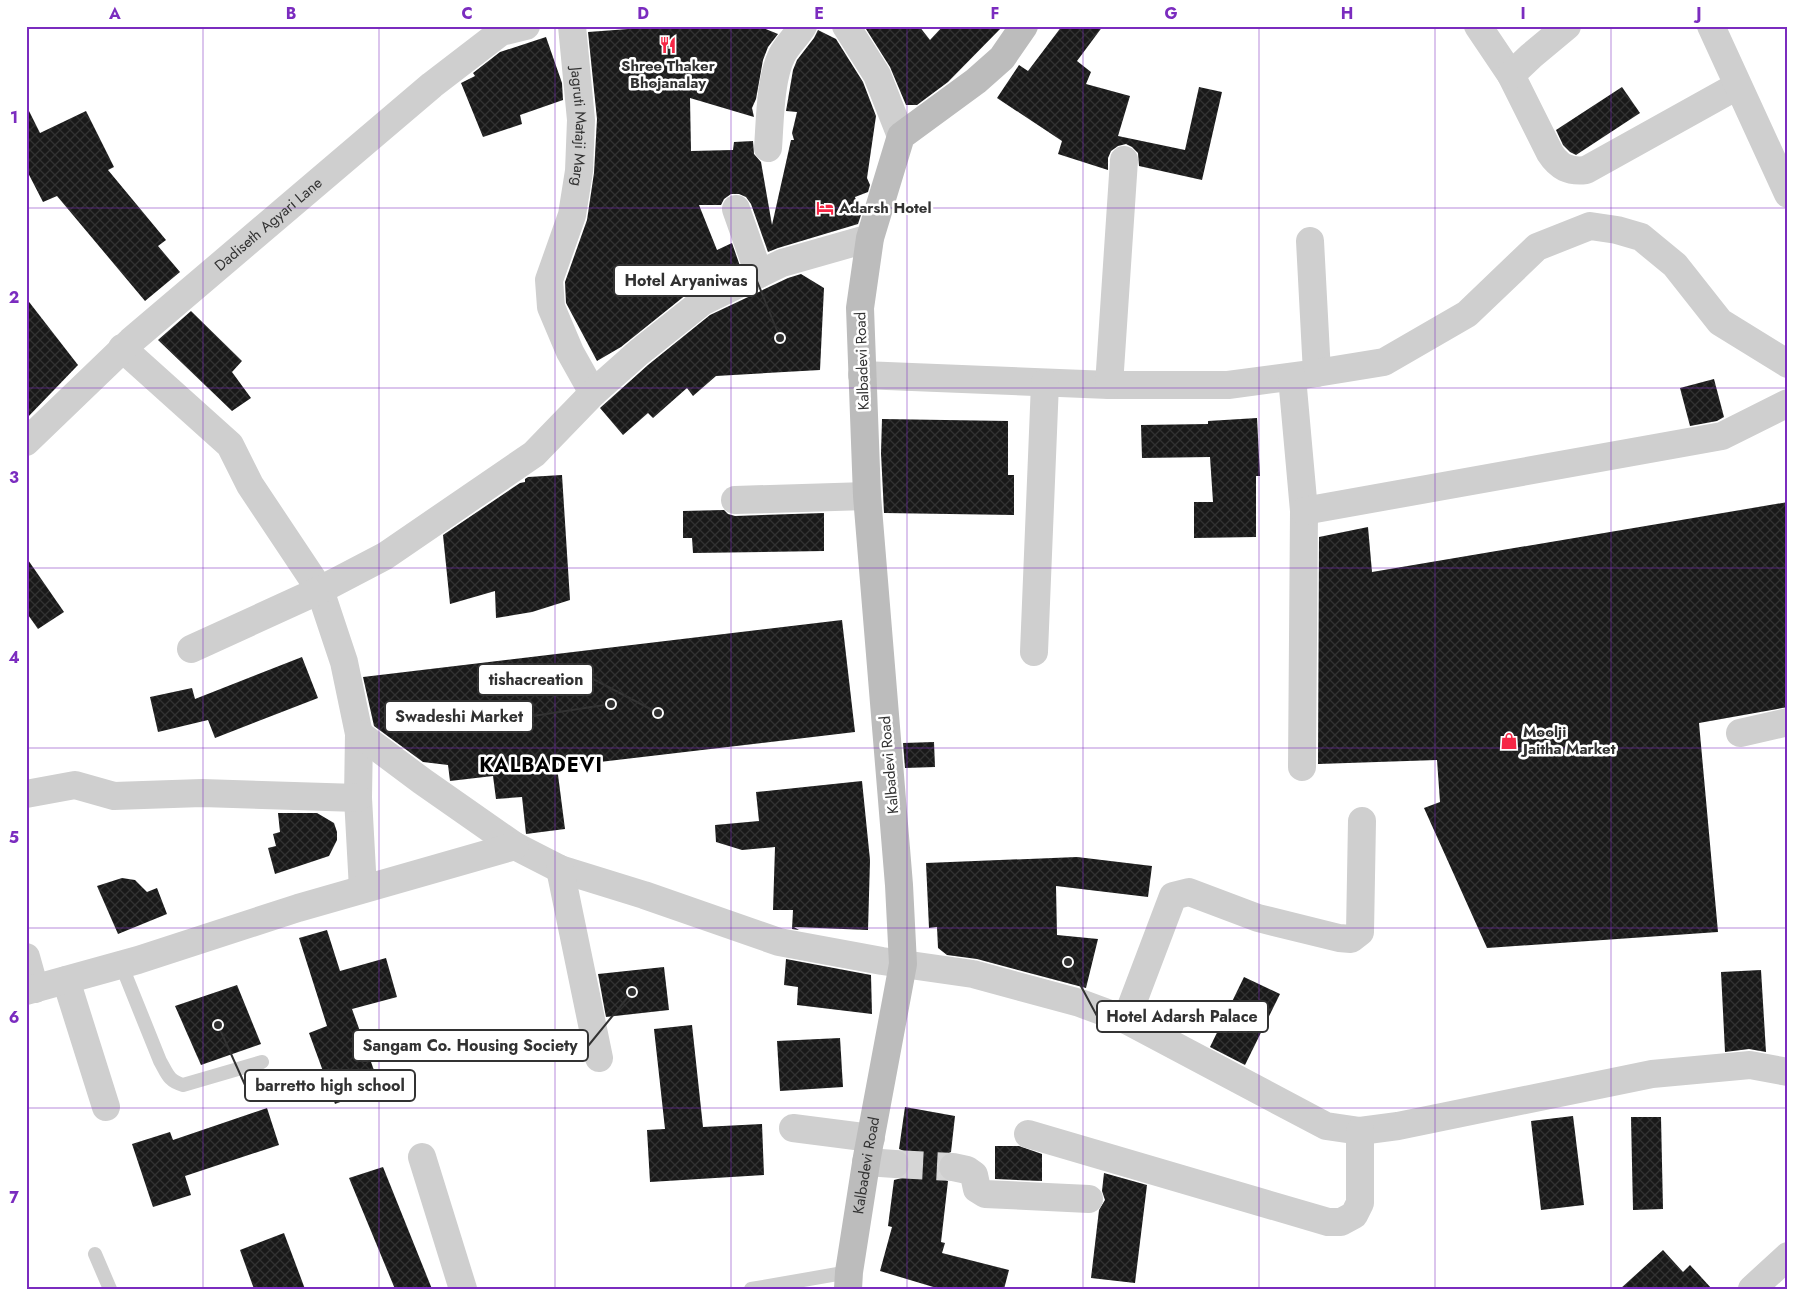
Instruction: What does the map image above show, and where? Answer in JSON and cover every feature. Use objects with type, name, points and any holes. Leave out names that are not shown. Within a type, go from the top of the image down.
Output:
[{"type":"main road","points":[[900,136],[976,80],[1002,58],[1024,26]]},
{"type":"main road","name":"Kalbadevi Road","points":[[848,1280],[869,1150],[903,964],[899,885],[867,496],[860,308],[870,238],[900,136]]},
{"type":"street","name":"Jagruti Mataji Marg","points":[[572,26],[581,120],[579,171],[572,215],[549,280],[552,307],[570,352],[594,393]]},
{"type":"street","points":[[768,148],[772,96],[777,71],[782,55],[803,26]]},
{"type":"street","points":[[846,26],[877,75],[900,136]]},
{"type":"street","points":[[1478,26],[1511,75],[1556,163],[1569,170],[1586,170],[1737,86]]},
{"type":"street","points":[[1511,75],[1567,26]]},
{"type":"street","points":[[1711,26],[1788,194]]},
{"type":"street","name":"Dadiseth Agyari Lane","points":[[26,442],[122,348],[432,85],[509,28]]},
{"type":"street","points":[[1110,384],[1124,160]]},
{"type":"street","points":[[736,209],[758,274]]},
{"type":"street","points":[[862,375],[1110,384],[1228,385],[1384,362],[1468,314],[1537,247],[1590,226],[1617,230],[1641,237],[1675,265],[1720,322],[1788,364]]},
{"type":"street","points":[[190,649],[320,590],[385,556],[534,454],[594,393],[638,353],[702,302],[782,263],[870,238]]},
{"type":"street","points":[[1302,767],[1304,375],[1310,241]]},
{"type":"street","points":[[122,348],[230,446],[250,484],[320,590],[344,662],[358,734],[358,798],[363,889]]},
{"type":"street","points":[[1034,652],[1045,382]]},
{"type":"street","points":[[1304,511],[1722,436],[1788,403]]},
{"type":"street","points":[[735,500],[867,496]]},
{"type":"street","points":[[1740,733],[1788,722]]},
{"type":"street","points":[[358,734],[515,846],[560,869],[644,895],[779,942],[903,964],[973,974],[1080,1003],[1126,1020],[1326,1126],[1360,1131],[1398,1126],[1652,1074],[1750,1065],[1788,1072]]},
{"type":"street","points":[[26,794],[74,785],[114,796],[202,793],[358,798]]},
{"type":"street","points":[[1126,1020],[1173,896],[1189,892],[1258,918],[1339,938],[1352,939],[1356,936],[1360,932],[1362,821]]},
{"type":"street","points":[[26,957],[31,990],[138,960],[298,908],[515,846]]},
{"type":"street","points":[[560,869],[599,1058]]},
{"type":"street","points":[[66,980],[106,1107]]},
{"type":"street","points":[[794,1128],[869,1150],[895,1164]]},
{"type":"street","points":[[1028,1134],[1328,1222],[1341,1222],[1354,1215],[1360,1203],[1360,1131]]},
{"type":"street","points":[[422,1157],[463,1289]]},
{"type":"street","points":[[953,1167],[968,1170],[974,1175],[977,1188],[985,1194],[1089,1199]]},
{"type":"street","points":[[1752,1289],[1788,1256]]},
{"type":"lane","points":[[121,964],[160,1061],[174,1082],[183,1085],[262,1062]]},
{"type":"lane","points":[[95,1254],[110,1289]]},
{"type":"lane","points":[[751,1289],[848,1280]]},
{"type":"building","points":[[642,26],[758,26],[778,34],[768,47],[763,60],[756,99],[752,108],[754,117],[690,98],[691,151],[733,150],[734,142],[753,141],[754,154],[761,162],[772,225],[791,140],[794,140],[792,133],[797,112],[786,111],[793,70],[797,60],[818,30],[836,39],[863,82],[876,116],[867,178],[870,185],[868,192],[855,197],[861,215],[858,224],[768,252],[751,204],[746,197],[739,194],[731,194],[724,199],[721,205],[699,205],[717,250],[732,243],[740,266],[692,290],[621,347],[597,361],[566,303],[565,282],[587,220],[594,173],[597,119],[588,32],[642,28]]},
{"type":"building","points":[[883,26],[919,26],[930,40],[943,26],[1003,26],[948,82],[917,105],[906,105],[890,67],[866,29]]},
{"type":"building","points":[[1062,26],[1103,26],[1077,61],[1091,72],[1086,84],[1130,96],[1118,136],[1185,150],[1199,87],[1222,92],[1202,180],[1139,166],[1138,153],[1126,144],[1118,146],[1111,151],[1108,158],[1108,170],[1058,154],[1062,141],[997,98],[1019,65],[1028,71]]},
{"type":"building","points":[[546,37],[562,83],[563,100],[520,115],[522,124],[483,137],[461,83],[475,76],[473,73],[500,52]]},
{"type":"building","points":[[1622,87],[1640,113],[1576,155],[1570,152],[1563,145],[1556,130]]},
{"type":"building","points":[[26,105],[40,133],[86,111],[114,167],[108,170],[166,240],[158,246],[180,272],[145,301],[57,196],[43,202],[26,169]]},
{"type":"building","points":[[801,274],[824,288],[820,370],[716,376],[693,396],[687,388],[653,418],[648,413],[623,435],[600,408],[648,365],[710,315],[788,278]]},
{"type":"building","points":[[26,298],[78,365],[26,419]]},
{"type":"building","points":[[191,311],[242,361],[232,372],[251,398],[232,411],[158,340]]},
{"type":"building","points":[[1714,379],[1724,417],[1717,421],[1690,426],[1680,388]]},
{"type":"building","points":[[1257,418],[1260,476],[1256,476],[1256,537],[1194,538],[1194,502],[1213,502],[1210,457],[1142,458],[1141,425],[1208,424],[1208,421]]},
{"type":"building","points":[[882,419],[1008,421],[1008,475],[1014,475],[1014,515],[884,513],[881,453]]},
{"type":"building","points":[[562,475],[570,600],[532,612],[496,618],[495,591],[450,604],[443,535],[520,483],[525,482],[525,479],[528,477]]},
{"type":"building","name":"Moolji Jaitha Market","points":[[1788,502],[1788,707],[1699,723],[1718,932],[1487,948],[1424,808],[1440,802],[1437,760],[1318,764],[1319,537],[1368,527],[1372,572]]},
{"type":"building","points":[[724,510],[728,514],[735,516],[824,513],[824,551],[693,553],[692,538],[683,538],[683,511]]},
{"type":"building","points":[[26,557],[64,612],[38,629],[26,612]]},
{"type":"building","points":[[842,620],[855,732],[557,767],[565,829],[526,834],[522,797],[496,799],[493,776],[450,781],[448,765],[423,762],[374,726],[363,677]]},
{"type":"building","points":[[302,657],[318,698],[215,738],[208,720],[158,732],[150,697],[192,688],[195,699]]},
{"type":"building","points":[[934,742],[935,767],[905,768],[903,743]]},
{"type":"building","points":[[862,781],[870,860],[868,930],[794,927],[799,930],[792,929],[793,910],[773,910],[775,847],[742,850],[716,842],[715,825],[759,821],[756,792]]},
{"type":"building","points":[[278,813],[317,813],[334,823],[337,840],[329,856],[275,874],[268,848],[276,846],[273,834],[280,832]]},
{"type":"building","points":[[1077,857],[1152,866],[1148,897],[1056,886],[1057,935],[1098,939],[1086,988],[977,959],[947,955],[938,948],[937,927],[929,928],[926,863]]},
{"type":"building","points":[[122,878],[135,880],[147,892],[157,888],[167,914],[118,934],[97,886]]},
{"type":"building","points":[[327,930],[340,971],[386,958],[397,997],[352,1009],[380,1087],[335,1104],[309,1033],[327,1026],[299,938]]},
{"type":"building","points":[[786,959],[871,975],[872,1014],[797,1005],[798,987],[784,985]]},
{"type":"building","points":[[664,967],[669,1010],[606,1017],[598,974]]},
{"type":"building","points":[[1761,970],[1766,1052],[1749,1049],[1725,1052],[1721,972]]},
{"type":"building","points":[[1244,977],[1280,994],[1245,1065],[1210,1047]]},
{"type":"building","points":[[237,985],[261,1044],[201,1065],[175,1006]]},
{"type":"building","points":[[692,1025],[703,1127],[762,1124],[764,1175],[650,1182],[647,1130],[665,1129],[654,1029]]},
{"type":"building","points":[[840,1038],[843,1087],[780,1091],[777,1041]]},
{"type":"building","points":[[905,1107],[955,1116],[951,1152],[942,1156],[938,1164],[938,1172],[942,1178],[948,1181],[941,1242],[945,1243],[942,1253],[1009,1270],[1004,1289],[940,1289],[880,1271],[892,1227],[888,1226],[894,1180],[902,1178],[908,1173],[910,1166],[909,1157],[904,1151],[899,1149]]},
{"type":"building","points":[[267,1108],[279,1145],[185,1176],[191,1195],[153,1207],[132,1144],[170,1132],[173,1140]]},
{"type":"building","points":[[1573,1116],[1584,1205],[1541,1210],[1531,1121]]},
{"type":"building","points":[[1631,1117],[1661,1117],[1663,1209],[1633,1210]]},
{"type":"building","points":[[995,1146],[1019,1146],[1042,1154],[1042,1181],[995,1179]]},
{"type":"building","points":[[383,1167],[432,1289],[395,1289],[349,1178]]},
{"type":"building","points":[[1104,1173],[1147,1185],[1135,1283],[1091,1278],[1099,1210],[1105,1200],[1102,1191]]},
{"type":"building","points":[[284,1233],[305,1289],[254,1289],[240,1250]]},
{"type":"building","points":[[1663,1250],[1683,1272],[1690,1265],[1712,1289],[1620,1289]]},
{"type":"tunnel","points":[[895,1164],[953,1167]]},
{"type":"place","name":"Shree Thaker Bhojanalay","points":[[668,45]]},
{"type":"place","name":"Adarsh Hotel","points":[[825,208]]},
{"type":"place","name":"Hotel Aryaniwas","points":[[780,338]]},
{"type":"place","name":"Swadeshi Market","points":[[611,704]]},
{"type":"place","name":"tishacreation","points":[[658,713]]},
{"type":"place","name":"Moolji Jaitha Market","points":[[1509,741]]},
{"type":"place","name":"Hotel Adarsh Palace","points":[[1068,962]]},
{"type":"place","name":"Sangam Co. Housing Society","points":[[632,992]]},
{"type":"place","name":"barretto high school","points":[[218,1025]]},
{"type":"district","name":"KALBADEVI","points":[[541,765]]}]
